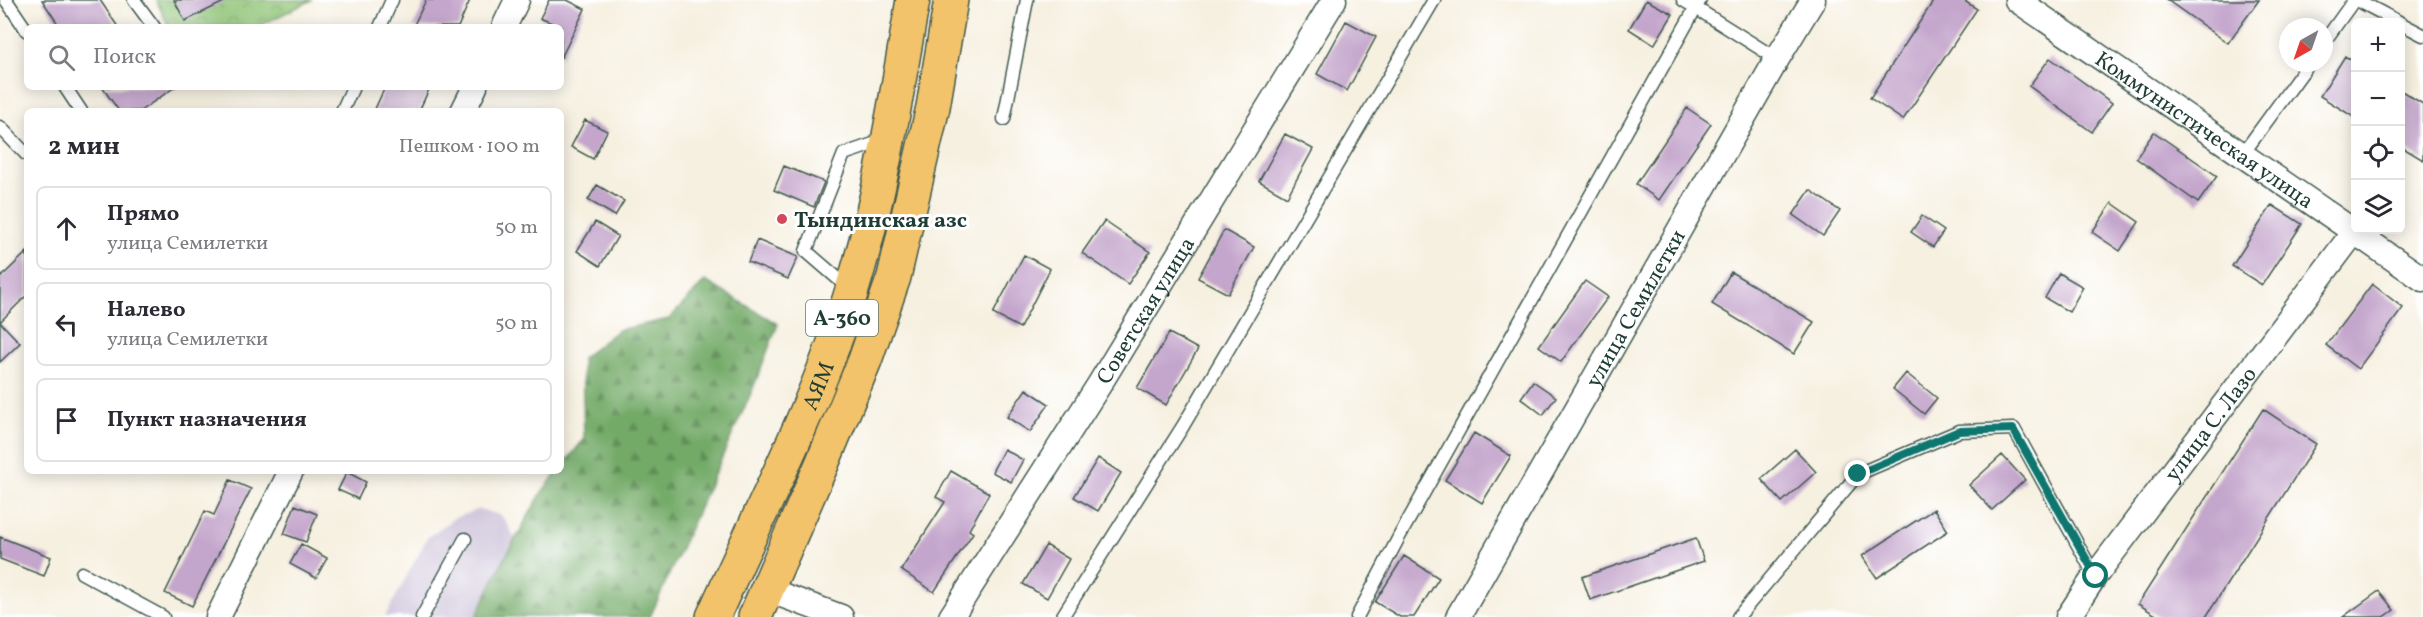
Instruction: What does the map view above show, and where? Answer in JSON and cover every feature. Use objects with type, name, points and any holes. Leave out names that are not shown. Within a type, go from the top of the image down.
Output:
[{"type":"highway","name":"АЯМ","points":[[713,617],[778,475],[825,363],[852,290],[889,139],[913,0]]},
{"type":"highway","name":"АЯМ","points":[[761,604],[865,360],[894,277],[933,107],[951,0]]},
{"type":"street","points":[[505,24],[517,0]]},
{"type":"street","name":"Советская улица","points":[[951,617],[1105,375],[1334,0]]},
{"type":"street","name":"улица Семилетки","points":[[1458,617],[1813,0]]},
{"type":"street","name":"Коммунистическая улица","points":[[2017,0],[2351,230]]},
{"type":"street","points":[[464,108],[474,90]]},
{"type":"street","name":"улица С. Лазо","points":[[2068,617],[2096,576],[2352,234]]},
{"type":"street","name":"Коммунистическая улица","points":[[2357,234],[2423,279]]},
{"type":"street","points":[[218,617],[290,474]]},
{"type":"street","points":[[761,604],[840,617]]},
{"type":"lane","points":[[6,0],[24,27]]},
{"type":"lane","points":[[134,0],[152,24]]},
{"type":"lane","points":[[381,24],[392,0]]},
{"type":"lane","points":[[1004,119],[1027,0]]},
{"type":"lane","points":[[1062,617],[1183,426],[1434,0]]},
{"type":"lane","points":[[1683,0],[1698,3],[1777,59]]},
{"type":"lane","points":[[2333,30],[2356,0],[2390,18]]},
{"type":"lane","points":[[1358,617],[1399,537],[1698,3]]},
{"type":"lane","points":[[2405,26],[2423,35]]},
{"type":"lane","points":[[2242,155],[2302,72]]},
{"type":"lane","points":[[67,90],[79,108]]},
{"type":"lane","points":[[343,108],[352,90]]},
{"type":"lane","points":[[0,127],[24,152]]},
{"type":"lane","points":[[852,290],[807,251],[844,154],[889,139]]},
{"type":"lane","points":[[1738,617],[1858,474],[1959,431],[2013,429],[2096,576]]},
{"type":"lane","points":[[422,617],[465,539]]},
{"type":"lane","points":[[82,573],[163,617]]},
{"type":"shaded area","points":[[480,509],[502,516],[520,547],[487,617],[385,617],[427,538],[454,518]]},
{"type":"green space","points":[[156,0],[312,0],[263,24],[168,24]]},
{"type":"green space","points":[[705,281],[778,324],[752,391],[650,617],[476,617],[503,561],[542,492],[556,474],[564,474],[564,464],[584,439],[582,358],[618,330],[669,319]]},
{"type":"building","points":[[42,0],[100,0],[116,24],[58,24]]},
{"type":"building","points":[[174,0],[228,0],[185,21]]},
{"type":"building","points":[[426,0],[470,0],[459,24],[414,24]]},
{"type":"building","points":[[549,0],[567,0],[585,9],[564,52],[564,24],[554,24],[540,18]]},
{"type":"building","points":[[1646,0],[1673,14],[1654,45],[1629,29]]},
{"type":"building","points":[[1934,0],[1963,0],[1977,9],[1903,120],[1870,98]]},
{"type":"building","points":[[2167,0],[2259,0],[2228,43]]},
{"type":"building","points":[[1346,21],[1376,37],[1347,91],[1317,74]]},
{"type":"building","points":[[2345,56],[2351,60],[2351,115],[2320,96]]},
{"type":"building","points":[[2050,58],[2112,103],[2092,132],[2029,86]]},
{"type":"building","points":[[104,90],[171,90],[144,108],[117,108]]},
{"type":"building","points":[[384,90],[429,90],[420,108],[375,108]]},
{"type":"building","points":[[2405,93],[2423,104],[2423,160],[2405,149]]},
{"type":"building","points":[[1687,108],[1711,124],[1659,200],[1636,184]]},
{"type":"building","points":[[585,120],[607,131],[593,159],[571,147]]},
{"type":"building","points":[[2154,132],[2217,176],[2198,203],[2136,158]]},
{"type":"building","points":[[1285,134],[1313,149],[1287,197],[1259,181]]},
{"type":"building","points":[[784,166],[824,182],[814,207],[774,190]]},
{"type":"building","points":[[597,185],[624,201],[615,216],[588,200]]},
{"type":"building","points":[[1810,190],[1840,211],[1823,236],[1793,215]]},
{"type":"building","points":[[2112,203],[2139,222],[2120,251],[2092,232]]},
{"type":"building","points":[[2272,205],[2302,224],[2262,285],[2232,266]]},
{"type":"building","points":[[1922,216],[1944,231],[1933,247],[1911,232]]},
{"type":"building","points":[[1104,221],[1150,252],[1128,284],[1082,253]]},
{"type":"building","points":[[595,222],[618,236],[600,266],[577,251]]},
{"type":"building","points":[[1224,230],[1254,247],[1228,294],[1198,278]]},
{"type":"building","points":[[757,240],[798,257],[788,279],[748,262]]},
{"type":"building","points":[[24,255],[24,298],[0,322],[0,278]]},
{"type":"building","points":[[1024,255],[1050,269],[1020,328],[993,314]]},
{"type":"building","points":[[1731,272],[1814,322],[1794,354],[1712,304]]},
{"type":"building","points":[[2059,273],[2083,287],[2069,312],[2045,298]]},
{"type":"building","points":[[1585,281],[1608,297],[1561,362],[1539,346]]},
{"type":"building","points":[[2372,284],[2403,308],[2358,369],[2326,345]]},
{"type":"building","points":[[0,322],[20,343],[0,362]]},
{"type":"building","points":[[1169,333],[1198,349],[1166,405],[1137,388]]},
{"type":"building","points":[[1906,373],[1937,398],[1924,414],[1893,389]]},
{"type":"building","points":[[1533,381],[1556,397],[1543,415],[1521,398]]},
{"type":"building","points":[[1026,389],[1049,404],[1030,432],[1007,417]]},
{"type":"building","points":[[2263,409],[2316,444],[2206,617],[2159,617],[2138,604]]},
{"type":"building","points":[[1474,433],[1511,456],[1482,503],[1445,480]]},
{"type":"building","points":[[1004,449],[1023,460],[1011,482],[992,472]]},
{"type":"building","points":[[1795,449],[1816,472],[1782,502],[1761,479]]},
{"type":"building","points":[[2002,455],[2025,480],[1992,510],[1969,485]]},
{"type":"building","points":[[1098,458],[1121,473],[1098,511],[1074,497]]},
{"type":"building","points":[[951,471],[989,493],[969,530],[973,533],[934,592],[901,570],[945,502],[936,497]]},
{"type":"building","points":[[346,474],[366,482],[358,499],[338,490]]},
{"type":"building","points":[[230,480],[251,489],[192,606],[165,593],[205,511],[214,515]]},
{"type":"building","points":[[295,505],[317,514],[306,542],[284,534]]},
{"type":"building","points":[[1934,509],[1948,531],[1877,578],[1862,556]]},
{"type":"building","points":[[0,537],[51,557],[44,576],[0,559]]},
{"type":"building","points":[[1696,538],[1704,561],[1590,600],[1582,577]]},
{"type":"building","points":[[301,544],[327,558],[316,578],[290,564]]},
{"type":"building","points":[[1046,545],[1069,559],[1047,598],[1023,584]]},
{"type":"building","points":[[1404,556],[1439,578],[1414,617],[1400,617],[1375,602]]},
{"type":"building","points":[[2379,591],[2394,610],[2384,617],[2343,617]]},
{"type":"place","name":"Тындинская азс","points":[[782,219]]},
{"type":"route","points":[[1858,474],[1959,431],[2013,429],[2096,576]]}]
